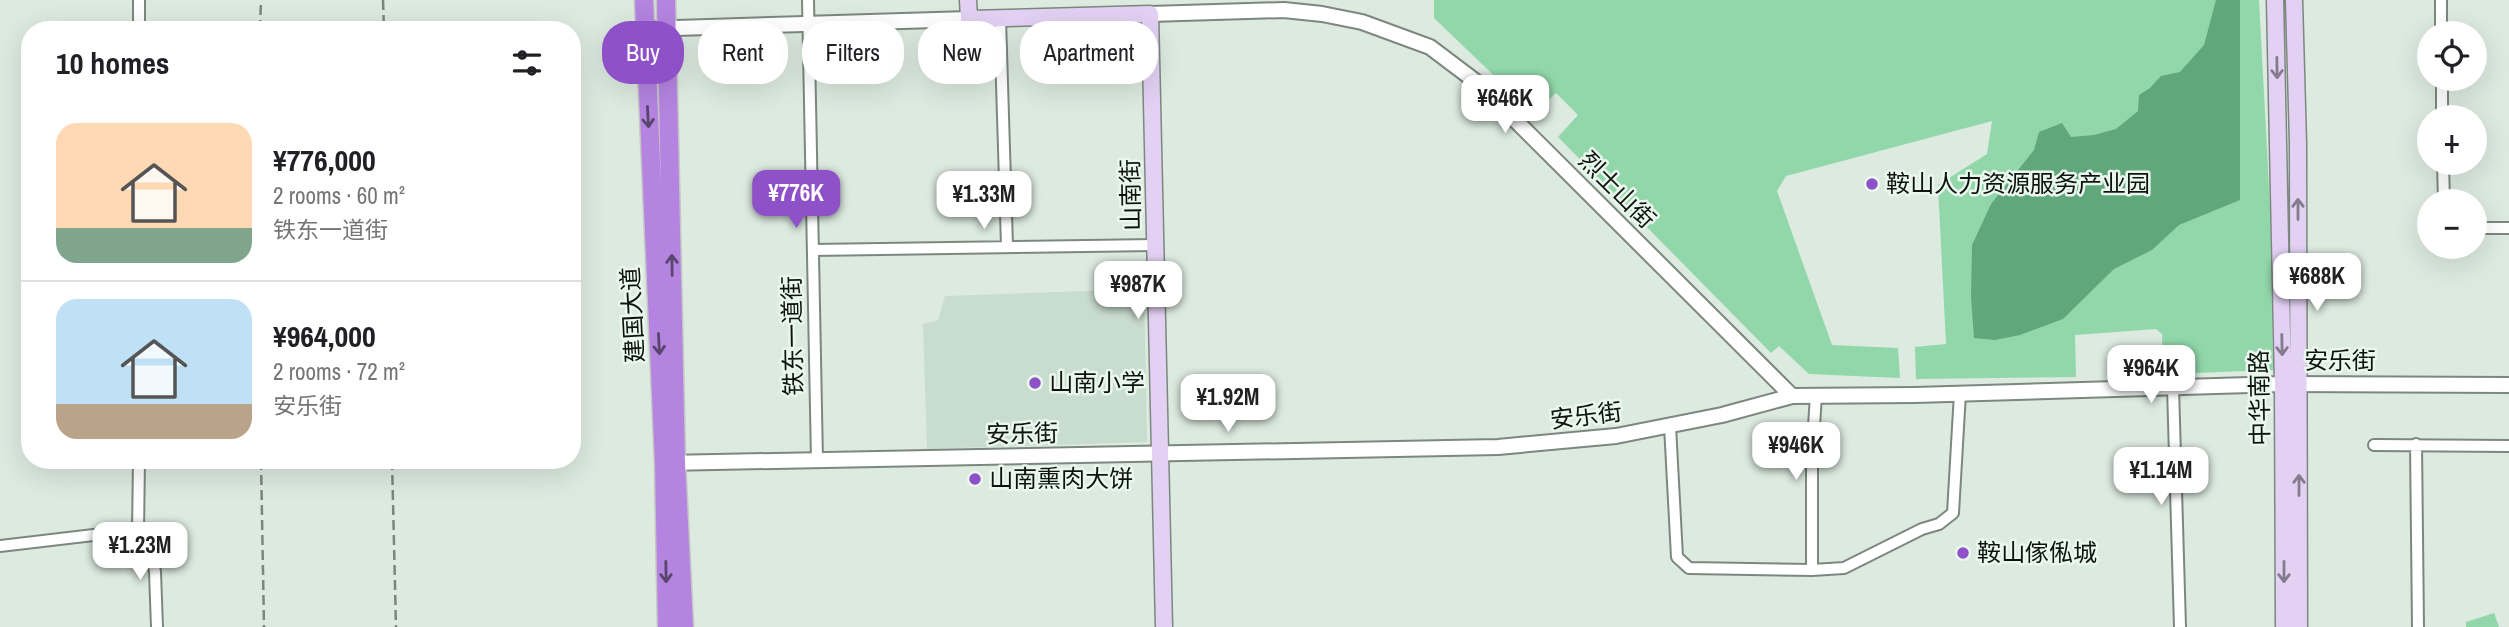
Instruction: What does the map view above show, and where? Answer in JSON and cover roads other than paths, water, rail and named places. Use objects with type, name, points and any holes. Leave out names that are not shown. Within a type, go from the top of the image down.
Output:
[{"type":"highway","name":"建国大道","points":[[643,0],[644,21]]},
{"type":"highway","name":"建国大道","points":[[666,0],[666,21]]},
{"type":"highway","name":"建国大道","points":[[647,84],[670,463],[684,627]]},
{"type":"highway","name":"建国大道","points":[[667,84],[670,463],[667,627]]},
{"type":"main road","points":[[968,0],[969,19]]},
{"type":"main road","name":"中华南路","points":[[2275,0],[2300,627]]},
{"type":"main road","name":"中华南路","points":[[2284,627],[2298,143],[2294,0]]},
{"type":"main road","name":"烈士山街","points":[[969,19],[1000,19],[1130,7],[1150,14]]},
{"type":"main road","name":"山南街","points":[[1150,14],[1164,627]]},
{"type":"street","points":[[139,0],[139,21]]},
{"type":"street","name":"铁东一道街","points":[[808,0],[808,21]]},
{"type":"street","points":[[2441,0],[2441,21]]},
{"type":"street","name":"烈士山街","points":[[1150,14],[1285,5],[1362,22],[1430,47],[1479,84],[1792,396]]},
{"type":"street","name":"烈士山街","points":[[888,21],[969,19]]},
{"type":"street","points":[[1000,19],[1007,246]]},
{"type":"street","name":"烈士山街","points":[[684,26],[802,23]]},
{"type":"street","name":"铁东一道街","points":[[809,84],[817,460]]},
{"type":"street","points":[[2487,228],[2509,228]]},
{"type":"street","points":[[813,250],[1155,245]]},
{"type":"street","name":"安乐街","points":[[670,463],[1498,447],[1616,436],[1721,415],[1792,396],[2291,384],[2509,385]]},
{"type":"street","points":[[2173,387],[2180,627]]},
{"type":"street","points":[[1670,426],[1677,557],[1689,568],[1844,568],[1922,529],[1939,524],[1953,513],[1960,393]]},
{"type":"street","points":[[1812,570],[1812,457],[1816,395]]},
{"type":"street","points":[[2374,444],[2509,446]]},
{"type":"street","points":[[2416,444],[2418,627]]},
{"type":"street","points":[[139,469],[138,532],[152,551],[157,627]]},
{"type":"street","points":[[0,546],[138,532]]},
{"type":"railway","points":[[260,21],[261,0]]},
{"type":"railway","points":[[383,0],[384,21]]},
{"type":"railway","points":[[261,469],[264,627]]},
{"type":"railway","points":[[392,469],[396,627]]},
{"type":"place","name":"鞍山人力资源服务产业园","points":[[1872,184]]},
{"type":"place","name":"山南小学","points":[[1035,383]]},
{"type":"place","name":"山南熏肉大饼","points":[[975,479]]},
{"type":"place","name":"鞍山傢俬城","points":[[1963,553]]}]
